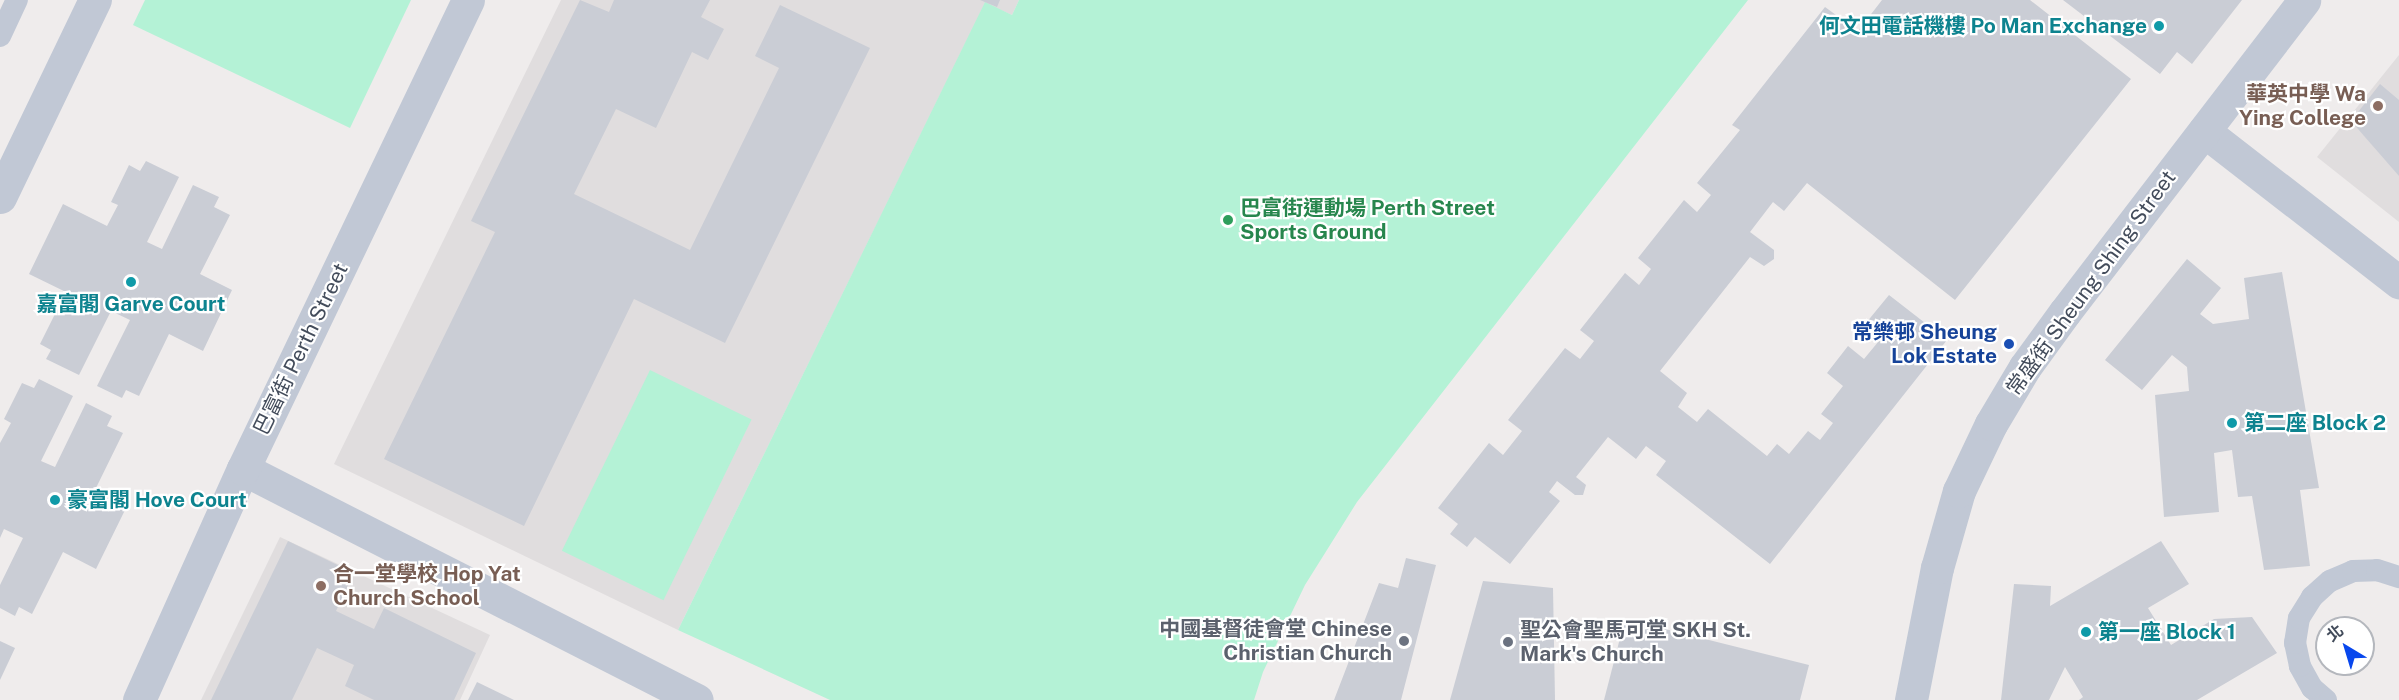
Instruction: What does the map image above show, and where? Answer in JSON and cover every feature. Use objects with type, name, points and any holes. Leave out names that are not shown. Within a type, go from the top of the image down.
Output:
[{"type":"street","points":[[0,197],[95,0]]},
{"type":"street","name":"巴富街 Perth Street","points":[[139,700],[243,470],[468,0]]},
{"type":"street","name":"常盛街 Sheung Shing Street","points":[[1911,700],[1937,568],[1959,491],[1990,424],[2025,367],[2304,0]]},
{"type":"street","points":[[2204,130],[2399,282]]},
{"type":"street","points":[[243,470],[697,700]]},
{"type":"lane","points":[[0,36],[17,0]]},
{"type":"lane","points":[[2326,700],[2312,688],[2300,666],[2295,643],[2300,618],[2312,597],[2330,581],[2353,571],[2377,570],[2399,577]]},
{"type":"shaded area","points":[[561,0],[1019,0],[1012,15],[985,3],[678,630],[334,464]]},
{"type":"shaded area","name":"華英中學 Wa Ying College","points":[[2399,55],[2399,222],[2317,157]]},
{"type":"shaded area","name":"合一堂學校 Hop Yat Church School","points":[[280,537],[490,635],[460,700],[201,700]]},
{"type":"green space","points":[[145,0],[411,0],[350,128],[133,25]]},
{"type":"green space","name":"巴富街運動場 Perth Street Sports Ground","points":[[1019,0],[1748,0],[1357,502],[1305,585],[1263,672],[1254,700],[830,700],[678,630],[985,2],[1012,15]]},
{"type":"green space","points":[[650,370],[752,420],[663,600],[562,551]]},
{"type":"building","points":[[580,0],[609,12],[614,0],[710,0],[701,17],[724,29],[708,60],[692,52],[656,128],[616,109],[574,194],[690,250],[779,68],[755,56],[780,5],[870,48],[725,343],[634,299],[524,526],[384,459],[495,232],[471,221]]},
{"type":"building","points":[[980,0],[1000,0],[997,7]]},
{"type":"building","points":[[1882,0],[2030,0],[2131,79],[1955,300],[1807,183],[1784,211],[1773,202],[1750,232],[1774,250],[1774,259],[1764,266],[1750,257],[1660,371],[1687,393],[1678,407],[1697,422],[1708,409],[1767,456],[1777,444],[1789,454],[1808,431],[1820,440],[1833,423],[1821,414],[1843,386],[1827,373],[1848,346],[1864,359],[1883,336],[1866,323],[1889,295],[1947,340],[1770,564],[1656,475],[1666,461],[1646,446],[1636,459],[1608,437],[1576,477],[1586,485],[1583,495],[1575,495],[1557,481],[1549,492],[1560,501],[1510,564],[1475,537],[1467,547],[1450,534],[1458,524],[1438,508],[1489,443],[1503,455],[1522,431],[1508,420],[1565,348],[1580,359],[1594,341],[1580,330],[1625,273],[1639,285],[1651,269],[1638,258],[1684,200],[1697,212],[1711,195],[1697,183],[1740,130],[1732,125],[1825,7],[1858,31]]},
{"type":"building","name":"何文田電話機樓 Po Man Exchange","points":[[2063,0],[2242,0],[2192,64],[2177,52],[2160,74]]},
{"type":"building","points":[[2380,84],[2399,100],[2399,176],[2351,121]]},
{"type":"building","name":"嘉富閣 Garve Court","points":[[146,161],[179,177],[147,242],[162,249],[193,185],[219,197],[214,207],[230,215],[200,274],[232,290],[203,351],[169,334],[139,396],[126,390],[122,398],[97,386],[130,320],[111,311],[79,375],[46,359],[51,350],[40,344],[57,310],[63,313],[72,295],[29,274],[63,204],[107,226],[118,205],[111,202],[129,165],[140,171]]},
{"type":"building","name":"第二座 Block 2","points":[[2187,259],[2221,288],[2200,314],[2213,324],[2249,319],[2244,278],[2282,272],[2319,488],[2300,490],[2310,566],[2264,570],[2252,496],[2238,497],[2232,450],[2214,453],[2219,512],[2164,517],[2155,395],[2189,391],[2187,367],[2172,355],[2142,390],[2105,360]]},
{"type":"building","name":"豪富閣 Hove Court","points":[[39,379],[73,396],[41,461],[55,467],[86,403],[112,416],[107,426],[123,433],[94,492],[126,508],[96,569],[63,552],[32,614],[19,607],[15,616],[0,608],[0,585],[23,538],[4,529],[0,538],[0,443],[11,423],[4,419],[22,383],[34,388]]},
{"type":"building","name":"合一堂學校 Hop Yat Church School","points":[[288,541],[354,573],[336,611],[374,629],[384,608],[476,653],[454,700],[374,700],[345,686],[354,665],[317,648],[292,700],[211,700]]},
{"type":"building","name":"第一座 Block 1","points":[[2161,541],[2189,584],[2148,608],[2171,645],[2214,619],[2252,617],[2277,653],[2197,700],[2079,700],[2083,697],[2065,667],[2049,700],[2001,700],[2014,584],[2051,586],[2050,606]]},
{"type":"building","points":[[1406,558],[1436,565],[1401,700],[1334,700],[1379,583],[1398,588]]},
{"type":"building","name":"聖公會聖馬可堂 SKH St. Mark's Church","points":[[1483,581],[1553,588],[1555,700],[1450,700]]},
{"type":"building","points":[[1625,619],[1809,665],[1800,700],[1604,700]]},
{"type":"building","points":[[0,641],[15,648],[0,680]]},
{"type":"building","points":[[477,682],[514,700],[468,700]]},
{"type":"place","name":"何文田電話機樓 Po Man Exchange","points":[[2159,26]]},
{"type":"place","name":"華英中學 Wa Ying College","points":[[2378,106]]},
{"type":"place","name":"巴富街運動場 Perth Street Sports Ground","points":[[1228,220]]},
{"type":"place","name":"嘉富閣 Garve Court","points":[[131,282]]},
{"type":"place","name":"常樂邨 Sheung Lok Estate","points":[[2009,344]]},
{"type":"place","name":"第二座 Block 2","points":[[2232,423]]},
{"type":"place","name":"豪富閣 Hove Court","points":[[55,500]]},
{"type":"place","name":"合一堂學校 Hop Yat Church School","points":[[321,586]]},
{"type":"place","name":"第一座 Block 1","points":[[2086,632]]},
{"type":"place","name":"中國基督徒會堂 Chinese Christian Church","points":[[1404,641]]},
{"type":"place","name":"聖公會聖馬可堂 SKH St. Mark's Church","points":[[1508,642]]}]
